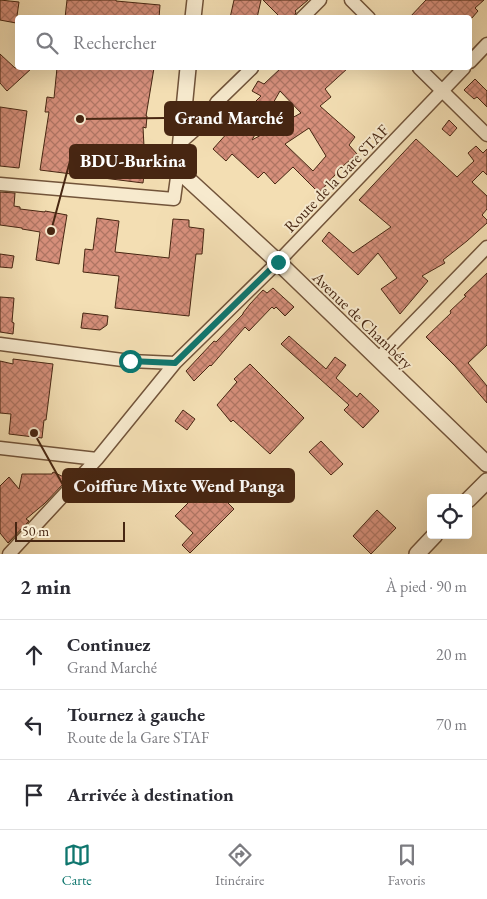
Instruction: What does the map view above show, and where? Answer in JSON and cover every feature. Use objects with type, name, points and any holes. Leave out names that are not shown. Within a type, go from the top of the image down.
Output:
[{"type":"street","points":[[193,15],[195,0]]},
{"type":"street","points":[[305,15],[320,0]]},
{"type":"street","points":[[352,0],[366,15]]},
{"type":"street","points":[[472,60],[487,44]]},
{"type":"street","points":[[0,184],[174,200],[188,70]]},
{"type":"street","points":[[180,143],[206,120],[217,102],[250,70]]},
{"type":"street","points":[[421,70],[487,135]]},
{"type":"street","name":"Route de la Gare STAF","points":[[9,554],[98,459],[175,363],[278,262],[462,70]]},
{"type":"street","name":"Avenue de Chambéry","points":[[178,170],[278,262],[487,464]]},
{"type":"street","points":[[378,359],[487,246]]},
{"type":"street","points":[[0,344],[130,361],[175,363]]},
{"type":"street","points":[[0,448],[98,459]]},
{"type":"street","points":[[472,496],[487,481]]},
{"type":"street","points":[[417,554],[431,539]]},
{"type":"building","points":[[0,0],[19,2],[15,23],[0,20]]},
{"type":"building","points":[[67,0],[116,0],[160,5],[159,15],[65,15]]},
{"type":"building","points":[[234,0],[261,0],[258,15],[231,15]]},
{"type":"building","points":[[263,0],[308,0],[295,11],[295,15],[278,15]]},
{"type":"building","points":[[426,0],[484,0],[475,8],[478,11],[472,18],[472,15],[412,15]]},
{"type":"building","points":[[0,54],[15,70],[30,70],[7,91],[0,83]]},
{"type":"building","points":[[57,70],[154,70],[146,116],[146,128],[143,127],[145,166],[143,183],[40,170],[49,112],[45,112],[47,97],[54,98]]},
{"type":"building","points":[[279,70],[346,70],[325,89],[331,97],[320,106],[355,137],[349,145],[357,154],[343,166],[319,193],[293,167],[275,184],[264,172],[258,178],[232,154],[226,161],[213,149],[229,131],[228,129],[261,96],[252,91],[258,81],[264,84]],"holes":[[[280,91],[301,113],[252,140]],[[309,128],[326,156],[313,171],[285,144]]]},
{"type":"building","points":[[475,79],[487,91],[487,107],[477,97],[474,99],[464,90]]},
{"type":"building","points":[[0,107],[27,111],[19,168],[0,166]]},
{"type":"building","points":[[449,120],[457,128],[450,136],[442,129]]},
{"type":"building","points":[[416,139],[457,177],[474,161],[468,153],[476,146],[483,153],[487,149],[487,175],[483,171],[472,182],[487,196],[487,209],[482,215],[487,220],[487,223],[443,260],[445,263],[422,276],[428,281],[400,314],[381,289],[397,278],[378,253],[358,275],[322,241],[329,232],[353,253],[391,227],[359,200]]},
{"type":"building","points":[[0,192],[15,193],[14,206],[20,207],[20,209],[67,215],[59,264],[36,260],[40,232],[0,225]]},
{"type":"building","points":[[97,218],[119,221],[115,252],[169,258],[173,219],[189,220],[189,227],[204,229],[202,254],[196,254],[189,316],[115,308],[119,276],[83,272],[85,249],[93,250]]},
{"type":"building","points":[[0,254],[14,256],[12,268],[0,267]]},
{"type":"building","points":[[487,273],[487,345],[468,363],[487,386],[487,403],[455,366],[426,337],[451,313],[450,311],[466,296],[464,295]]},
{"type":"building","points":[[273,288],[294,307],[285,316],[276,307],[274,309],[272,307],[249,331],[245,327],[211,366],[194,381],[186,371],[243,314],[263,290],[267,293]]},
{"type":"building","points":[[0,297],[14,298],[13,334],[0,332]]},
{"type":"building","points":[[83,313],[108,316],[107,325],[100,330],[81,328]]},
{"type":"building","points":[[289,336],[326,369],[335,357],[346,365],[336,378],[357,397],[360,393],[379,411],[363,428],[344,410],[349,405],[281,344]]},
{"type":"building","points":[[13,359],[53,364],[42,438],[9,434],[11,414],[0,413],[0,361],[13,364]]},
{"type":"building","points":[[250,364],[304,418],[270,454],[233,420],[231,422],[217,405],[237,382],[234,379]]},
{"type":"building","points":[[183,410],[195,419],[187,430],[175,421]]},
{"type":"building","points":[[321,441],[343,464],[331,475],[309,452]]},
{"type":"building","points":[[53,472],[66,478],[65,482],[44,504],[26,519],[29,521],[8,543],[0,533],[0,486],[9,477],[19,489],[22,474],[52,474]]},
{"type":"building","points":[[208,483],[234,509],[190,553],[182,545],[193,533],[175,516]]},
{"type":"building","points":[[377,510],[396,528],[371,554],[353,536]]},
{"type":"place","name":"Grand Marché","points":[[80,119]]},
{"type":"place","name":"BDU-Burkina","points":[[51,231]]},
{"type":"place","name":"Coiffure Mixte Wend Panga","points":[[34,433]]},
{"type":"route","points":[[130,361],[175,363],[278,262]]}]
